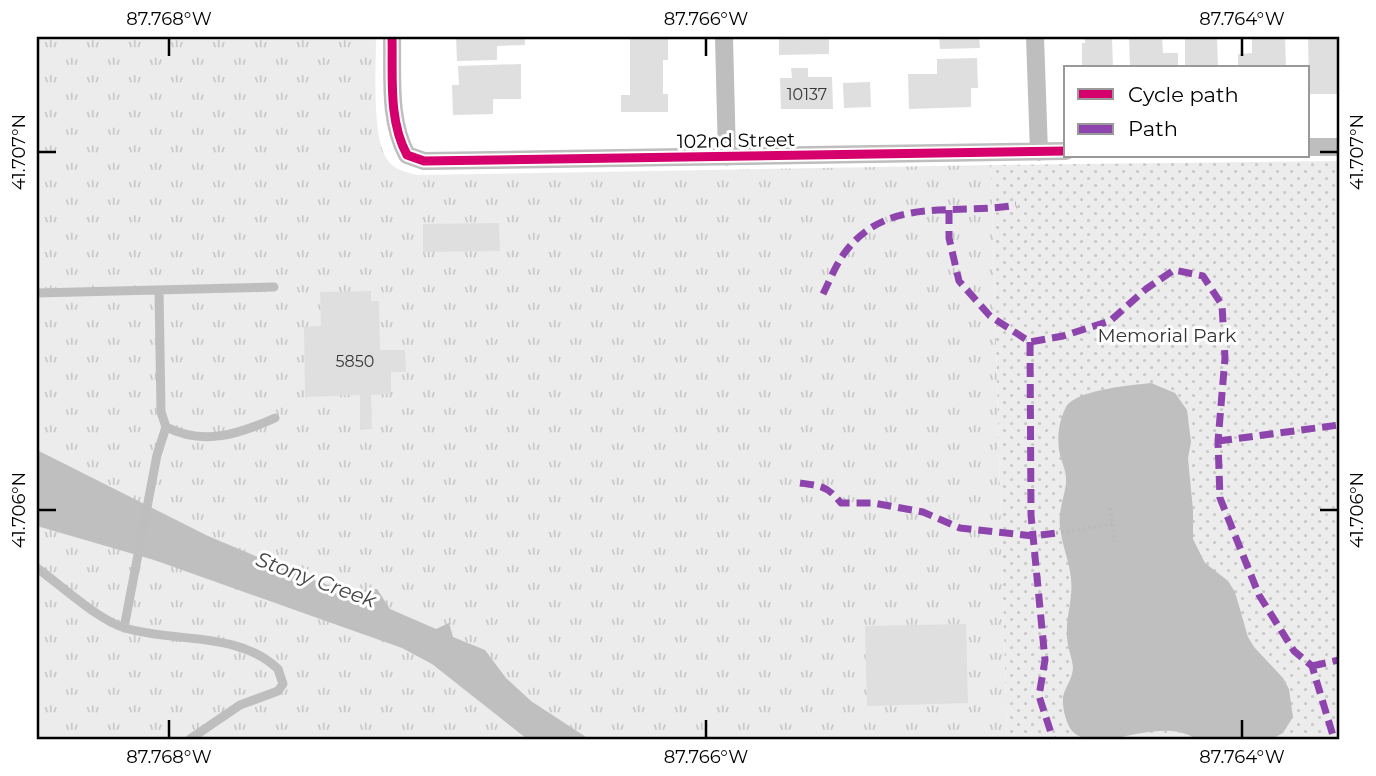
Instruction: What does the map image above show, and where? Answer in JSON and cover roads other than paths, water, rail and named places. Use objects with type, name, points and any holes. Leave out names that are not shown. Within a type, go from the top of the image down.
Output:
[{"type":"street","name":"102nd Street","points":[[392,37],[394,117],[399,140],[407,155],[424,161],[1064,151]]},
{"type":"street","points":[[724,37],[727,158]]},
{"type":"street","points":[[1035,37],[1038,152]]},
{"type":"street","points":[[1310,147],[1339,147]]},
{"type":"lane","points":[[37,293],[274,287]]},
{"type":"lane","points":[[124,628],[156,455],[166,427],[160,412],[159,290]]},
{"type":"lane","points":[[166,427],[179,433],[219,438],[234,435],[275,418]]},
{"type":"lane","points":[[37,568],[99,615],[124,628],[159,636],[240,647],[257,654],[278,669],[283,684],[278,691],[240,705],[190,739]]},
{"type":"park label","name":"Memorial Park","points":[[1167,335]]},
{"type":"water label","name":"Stony Creek","points":[[316,580]]}]
